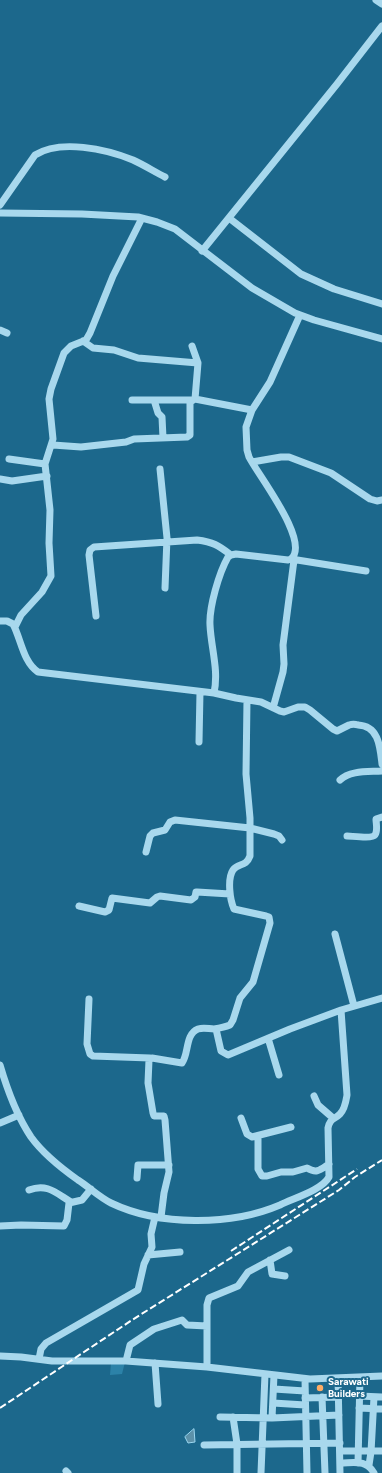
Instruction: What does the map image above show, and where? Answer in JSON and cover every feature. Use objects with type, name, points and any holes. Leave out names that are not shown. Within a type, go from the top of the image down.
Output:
[{"type":"street","points":[[376,0],[382,4]]},
{"type":"street","points":[[202,250],[338,84],[382,26]]},
{"type":"street","points":[[0,204],[35,155],[52,148],[80,147],[99,150],[132,160],[165,177]]},
{"type":"street","points":[[0,213],[82,214],[142,218],[157,222],[175,229],[252,288],[300,315],[382,339]]},
{"type":"street","points":[[15,627],[21,615],[42,592],[51,576],[49,543],[50,510],[46,464],[54,439],[50,399],[51,389],[64,353],[71,346],[86,340],[90,334],[113,276],[142,218]]},
{"type":"street","points":[[229,218],[301,274],[334,289],[382,304]]},
{"type":"street","points":[[273,708],[283,668],[283,645],[293,560],[296,550],[290,524],[252,462],[247,450],[246,427],[252,410],[270,382],[300,315]]},
{"type":"street","points":[[83,341],[93,348],[114,350],[138,358],[198,363]]},
{"type":"street","points":[[53,445],[81,447],[126,442],[134,439],[187,437],[190,434],[190,405],[193,400],[198,363],[192,346]]},
{"type":"street","points":[[132,400],[193,400],[252,410]]},
{"type":"street","points":[[154,400],[158,413],[162,417],[163,438]]},
{"type":"street","points":[[252,462],[289,457],[331,473],[370,499],[377,501],[382,500]]},
{"type":"street","points":[[9,459],[46,464]]},
{"type":"street","points":[[160,469],[167,542],[165,588]]},
{"type":"street","points":[[0,479],[12,481],[46,476]]},
{"type":"street","points":[[96,616],[89,556],[90,550],[94,547],[197,540],[217,544],[230,554],[293,560],[366,571]]},
{"type":"street","points":[[214,692],[217,679],[210,619],[219,579],[226,560],[230,554]]},
{"type":"street","points":[[0,621],[10,623],[15,627],[22,648],[33,668],[38,672],[200,692],[214,692],[261,702],[284,712],[298,707],[305,707],[337,731],[354,724],[372,728],[376,736],[382,764]]},
{"type":"street","points":[[199,742],[200,692]]},
{"type":"street","points":[[89,999],[87,1044],[90,1054],[93,1056],[150,1058],[182,1062],[184,1060],[189,1042],[195,1031],[203,1028],[216,1029],[232,1023],[240,998],[253,982],[270,923],[268,917],[266,916],[234,909],[230,894],[231,875],[233,870],[244,864],[250,856],[250,818],[246,774],[247,700]]},
{"type":"street","points":[[340,780],[352,773],[382,770]]},
{"type":"street","points":[[347,836],[375,836],[376,818],[382,817]]},
{"type":"street","points":[[146,852],[150,836],[165,830],[172,820],[196,821],[250,828],[274,834],[279,836],[282,840]]},
{"type":"street","points":[[78,906],[105,912],[109,910],[112,898],[150,903],[160,896],[191,900],[195,897],[196,892],[230,894]]},
{"type":"street","points":[[335,934],[354,1006]]},
{"type":"street","points":[[216,1029],[221,1051],[228,1055],[341,1010],[382,998]]},
{"type":"street","points":[[0,1065],[4,1080],[19,1115],[31,1137],[44,1153],[61,1168],[110,1202],[124,1208],[158,1217],[190,1220],[236,1218],[269,1209],[320,1186],[327,1181],[329,1177],[329,1122],[341,1113],[346,1102],[347,1095],[341,1010]]},
{"type":"street","points":[[268,1038],[279,1075]]},
{"type":"street","points":[[39,1359],[41,1349],[46,1343],[138,1290],[144,1264],[153,1245],[151,1234],[158,1217],[168,1177],[169,1164],[165,1117],[162,1115],[154,1115],[149,1093],[148,1061],[150,1058]]},
{"type":"street","points":[[314,1096],[318,1105],[333,1118]]},
{"type":"street","points":[[0,1123],[19,1115]]},
{"type":"street","points":[[241,1118],[247,1134],[252,1137],[291,1127]]},
{"type":"street","points":[[258,1136],[258,1169],[262,1176],[282,1172],[293,1172],[307,1168],[316,1172],[329,1164]]},
{"type":"street","points":[[137,1178],[138,1165],[169,1164]]},
{"type":"street","points":[[29,1190],[36,1187],[45,1187],[72,1202]]},
{"type":"street","points":[[0,1226],[64,1226],[67,1220],[68,1206],[72,1202],[82,1200],[91,1189]]},
{"type":"street","points":[[207,1367],[209,1298],[238,1286],[246,1273],[290,1250]]},
{"type":"street","points":[[148,1255],[180,1252]]},
{"type":"street","points":[[270,1260],[272,1274],[285,1276]]},
{"type":"street","points":[[126,1361],[130,1344],[154,1329],[182,1320],[187,1325],[207,1326]]},
{"type":"street","points":[[0,1356],[39,1359],[52,1362],[126,1361],[155,1363],[207,1367],[305,1379],[382,1376]]},
{"type":"street","points":[[155,1363],[158,1404]]},
{"type":"street","points":[[261,1473],[262,1418],[265,1374]]},
{"type":"street","points":[[272,1418],[274,1375]]},
{"type":"street","points":[[358,1463],[360,1377]]},
{"type":"street","points":[[338,1378],[340,1473]]},
{"type":"street","points":[[305,1379],[307,1473]]},
{"type":"street","points":[[274,1389],[305,1398]]},
{"type":"street","points":[[359,1396],[382,1397]]},
{"type":"street","points":[[322,1397],[325,1473]]},
{"type":"street","points":[[273,1403],[305,1398],[338,1397]]},
{"type":"street","points":[[369,1465],[374,1397]]},
{"type":"street","points":[[359,1408],[382,1409]]},
{"type":"street","points":[[220,1416],[272,1418],[339,1415]]},
{"type":"street","points":[[233,1417],[237,1444],[237,1473]]},
{"type":"street","points":[[204,1445],[340,1443]]},
{"type":"street","points":[[340,1451],[382,1451]]},
{"type":"street","points":[[340,1463],[358,1463],[369,1465],[375,1473],[382,1468]]},
{"type":"shaded area","points":[[125,1362],[122,1374],[110,1375],[111,1363]]},
{"type":"shaded area","points":[[194,1429],[195,1442],[188,1443],[185,1437]]},
{"type":"railway","points":[[0,1408],[132,1320],[339,1190],[355,1177],[382,1160]]},
{"type":"railway","points":[[231,1251],[357,1169]]},
{"type":"place","name":"Sarawati Builders","points":[[320,1388]]}]
